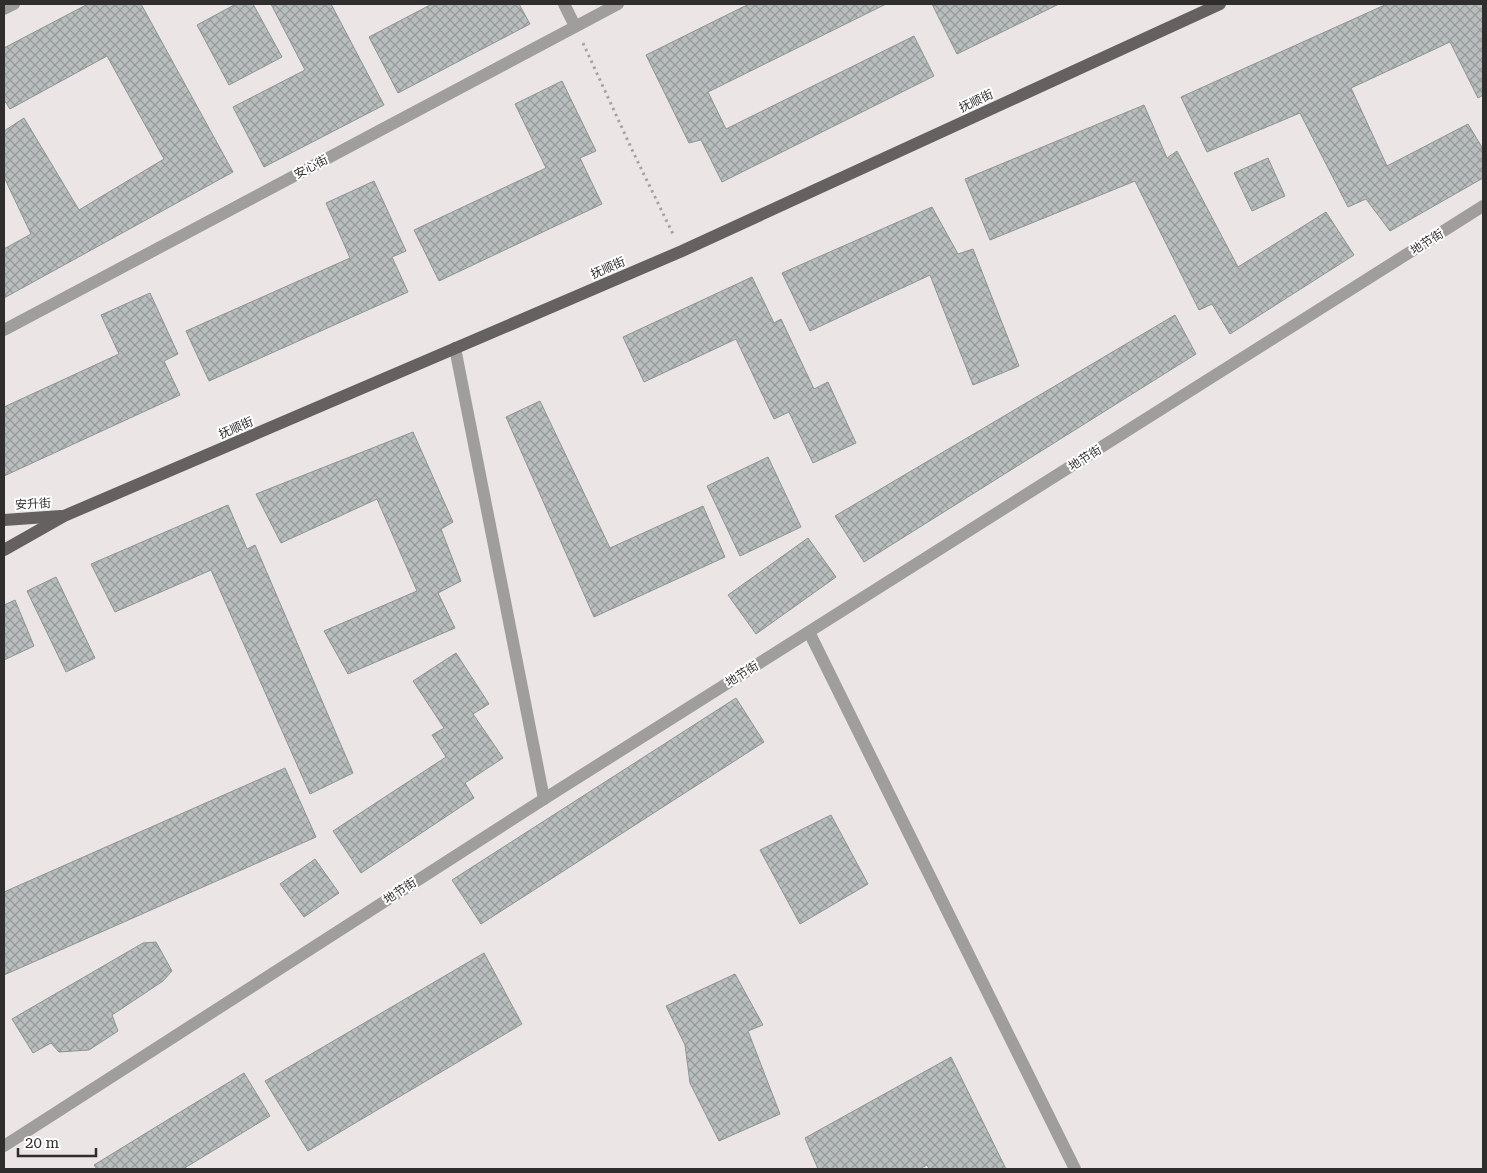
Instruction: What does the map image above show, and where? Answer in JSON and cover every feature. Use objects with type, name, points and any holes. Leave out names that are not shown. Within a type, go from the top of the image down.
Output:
[{"type":"main road","name":"抚顺街","points":[[4,550],[64,516],[682,251],[1220,4]]},
{"type":"main road","name":"安升街","points":[[4,520],[64,516]]},
{"type":"street","points":[[4,9],[14,4]]},
{"type":"street","points":[[564,4],[576,26]]},
{"type":"street","name":"安心街","points":[[4,330],[618,4]]},
{"type":"street","name":"地节街","points":[[4,1146],[544,799],[1483,206]]},
{"type":"street","points":[[455,348],[544,799]]},
{"type":"street","points":[[809,632],[1075,1169]]},
{"type":"path","points":[[576,26],[634,154],[682,251]]},
{"type":"building","points":[[88,4],[141,4],[233,172],[4,298],[4,249],[31,234],[4,177],[4,131],[24,118],[79,210],[164,159],[107,56],[10,109],[4,100],[4,48]]},
{"type":"building","points":[[236,4],[253,4],[282,57],[229,85],[197,25]]},
{"type":"building","points":[[271,4],[331,4],[384,105],[264,167],[233,107],[305,70]]},
{"type":"building","points":[[432,4],[519,4],[530,24],[398,93],[369,37]]},
{"type":"building","points":[[749,4],[886,4],[708,92],[726,129],[914,36],[934,76],[722,182],[701,140],[689,143],[646,55]]},
{"type":"building","points":[[932,4],[1059,4],[957,54]]},
{"type":"building","points":[[1387,4],[1483,4],[1483,95],[1478,98],[1450,42],[1351,88],[1387,166],[1468,124],[1483,149],[1483,178],[1390,231],[1366,199],[1348,207],[1300,113],[1207,152],[1181,97]]},
{"type":"building","points":[[562,81],[596,151],[580,158],[602,204],[439,281],[414,230],[546,168],[515,104]]},
{"type":"building","points":[[1144,105],[1167,158],[1177,151],[1238,267],[1326,212],[1354,255],[1230,334],[1212,304],[1199,310],[1135,181],[990,240],[965,179]]},
{"type":"building","points":[[1268,158],[1285,196],[1252,211],[1234,173]]},
{"type":"building","points":[[374,181],[406,251],[392,257],[408,292],[209,381],[186,331],[350,258],[326,203]]},
{"type":"building","points":[[932,207],[958,254],[973,249],[1019,366],[973,385],[930,275],[810,331],[782,273]]},
{"type":"building","points":[[752,277],[774,323],[781,319],[814,389],[828,382],[856,443],[813,463],[789,412],[774,419],[736,339],[644,382],[623,337]]},
{"type":"building","points":[[150,293],[178,354],[164,361],[180,395],[4,476],[4,407],[119,354],[101,315]]},
{"type":"building","points":[[1175,315],[1196,354],[864,562],[835,516]]},
{"type":"building","points":[[540,401],[610,548],[703,506],[725,557],[594,617],[506,417]]},
{"type":"building","points":[[413,432],[453,522],[441,529],[461,581],[438,593],[455,628],[348,674],[324,631],[417,591],[377,499],[281,543],[256,494]]},
{"type":"building","points":[[768,457],[801,527],[740,556],[707,486]]},
{"type":"building","points":[[228,505],[247,549],[255,545],[353,773],[310,794],[211,570],[115,612],[91,564]]},
{"type":"building","points":[[808,538],[836,577],[756,634],[728,595]]},
{"type":"building","points":[[56,577],[95,658],[66,672],[27,591]]},
{"type":"building","points":[[15,600],[34,646],[4,660],[4,605]]},
{"type":"building","points":[[456,653],[489,704],[473,714],[503,758],[465,783],[474,798],[361,873],[333,831],[446,757],[432,735],[444,728],[413,681]]},
{"type":"building","points":[[736,698],[764,742],[481,924],[452,880]]},
{"type":"building","points":[[285,768],[316,837],[4,975],[4,892]]},
{"type":"building","points":[[831,815],[868,884],[800,924],[760,850]]},
{"type":"building","points":[[315,859],[339,893],[304,917],[280,884]]},
{"type":"building","points":[[156,942],[172,971],[163,981],[112,1015],[118,1031],[89,1050],[59,1052],[51,1043],[33,1053],[12,1019],[143,943]]},
{"type":"building","points":[[484,953],[522,1024],[308,1151],[265,1081]]},
{"type":"building","points":[[735,974],[763,1025],[748,1031],[780,1114],[719,1141],[690,1083],[685,1045],[666,1006]]},
{"type":"building","points":[[951,1057],[1006,1169],[929,1169],[927,1165],[920,1169],[818,1169],[805,1138]]},
{"type":"building","points":[[244,1073],[270,1116],[183,1169],[97,1169],[94,1165]]}]
